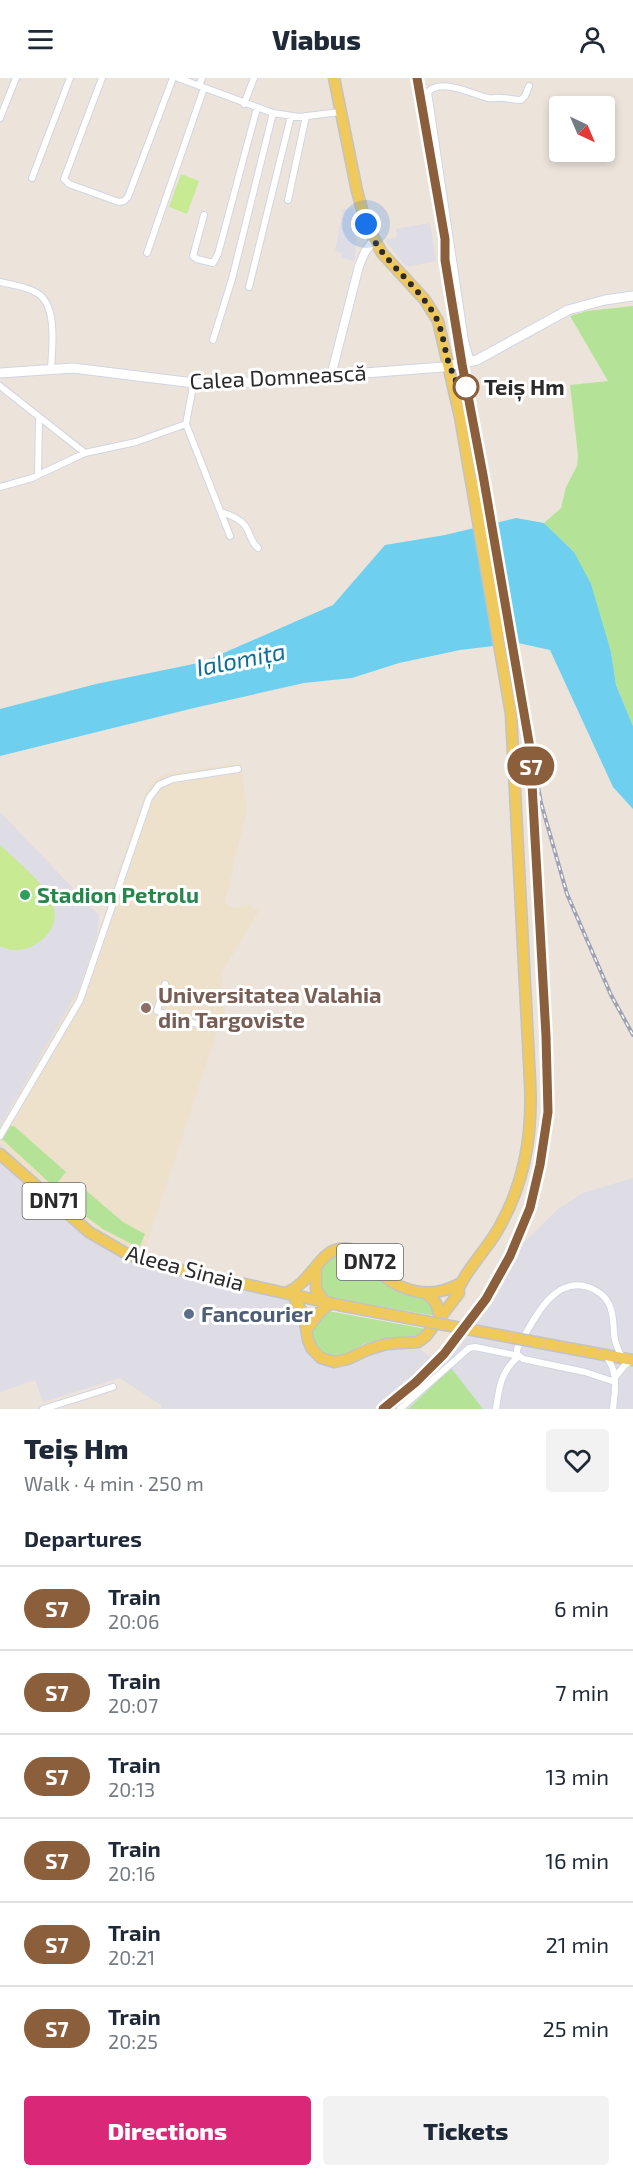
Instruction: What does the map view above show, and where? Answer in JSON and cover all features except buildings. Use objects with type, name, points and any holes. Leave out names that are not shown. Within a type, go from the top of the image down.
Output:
[{"type":"main road","points":[[291,1296],[304,1316],[309,1344],[321,1358],[334,1362],[386,1344],[418,1342],[440,1317],[495,1243],[511,1215],[525,1180],[535,1134],[537,1098],[520,759],[458,386],[450,366],[440,326],[432,310],[374,240],[363,215],[334,78]]},
{"type":"main road","points":[[450,366],[471,362],[568,310],[605,300],[633,296]]},
{"type":"main road","name":"Calea Domnească","points":[[3,372],[51,368],[84,369],[194,382],[234,384],[431,364],[450,366]]},
{"type":"main road","name":"Calea Domnească","points":[[331,374],[450,366]]},
{"type":"main road","points":[[453,1300],[462,1282],[500,1226],[514,1198],[527,1155],[532,1113],[509,682]]},
{"type":"main road","name":"Aleea Sinaia","points":[[0,1154],[81,1226],[121,1251],[167,1267],[291,1296]]},
{"type":"main road","name":"Aleea Sinaia","points":[[0,1161],[86,1235],[120,1256],[140,1264],[182,1275],[630,1359]]},
{"type":"main road","name":"DN72","points":[[291,1296],[331,1251],[346,1248],[361,1253],[381,1274],[395,1283],[453,1300]]},
{"type":"main road","points":[[307,1329],[331,1303],[316,1289],[316,1269]]},
{"type":"main road","points":[[433,1294],[462,1282]]},
{"type":"main road","name":"DN72","points":[[433,1294],[440,1317]]},
{"type":"street","points":[[0,118],[16,78]]},
{"type":"street","points":[[32,178],[70,78]]},
{"type":"street","points":[[102,78],[64,179],[69,184],[119,202],[128,197],[175,78],[273,113],[306,116],[340,112]]},
{"type":"street","points":[[147,252],[202,78]]},
{"type":"street","points":[[244,104],[254,78]]},
{"type":"street","points":[[471,362],[465,341],[428,92],[429,88],[437,84],[456,84],[490,98],[521,100],[528,86]]},
{"type":"street","points":[[204,215],[193,256],[213,263],[218,254],[257,108]]},
{"type":"street","points":[[213,339],[232,279],[273,113]]},
{"type":"street","points":[[249,287],[291,116]]},
{"type":"street","points":[[288,200],[306,116]]},
{"type":"street","points":[[331,374],[359,266],[374,240]]},
{"type":"street","points":[[0,282],[35,292],[48,303],[52,321],[51,368]]},
{"type":"street","points":[[3,372],[1,386],[85,453]]},
{"type":"street","points":[[194,382],[186,424],[230,536]]},
{"type":"street","points":[[38,475],[39,417]]},
{"type":"street","points":[[0,487],[38,475],[85,453],[136,442],[186,424]]},
{"type":"street","points":[[221,512],[246,526],[254,545],[258,548]]},
{"type":"street","points":[[0,1136],[80,1000],[149,798],[159,785],[173,779],[238,769]]},
{"type":"street","points":[[165,984],[157,1011],[200,1025]]},
{"type":"street","points":[[519,1356],[517,1349],[544,1306],[555,1293],[571,1285],[586,1286],[605,1298],[611,1310],[614,1341],[630,1359],[616,1379]]},
{"type":"street","points":[[613,1409],[616,1379],[614,1368],[598,1354],[614,1341]]},
{"type":"street","points":[[400,1409],[469,1348],[475,1347],[616,1379]]},
{"type":"street","points":[[496,1409],[501,1378],[506,1369],[519,1356]]},
{"type":"street","points":[[44,1409],[113,1387]]},
{"type":"shaded area","points":[[354,208],[355,261],[341,258],[342,253],[335,251],[343,209]]},
{"type":"shaded area","points":[[430,223],[436,261],[406,267],[385,240],[397,237],[396,229]]},
{"type":"shaded area","name":"Universitatea Valahia din Targoviste","points":[[241,763],[247,810],[225,903],[233,908],[249,905],[259,911],[222,972],[224,1011],[143,1256],[92,1228],[70,1210],[0,1144],[0,1126],[79,989],[145,793],[153,781],[164,774]]},
{"type":"shaded area","points":[[0,812],[99,915],[96,945],[73,1005],[0,1131]]},
{"type":"shaded area","points":[[0,1139],[135,1250],[227,1275],[224,1287],[290,1298],[296,1308],[301,1339],[306,1351],[317,1362],[331,1368],[343,1366],[391,1348],[417,1347],[431,1358],[454,1335],[525,1241],[559,1208],[583,1193],[633,1178],[633,1409],[161,1409],[161,1405],[120,1378],[43,1402],[35,1380],[0,1392]]},
{"type":"green space","points":[[181,174],[199,181],[187,214],[169,207]]},
{"type":"green space","points":[[633,306],[633,726],[616,685],[611,652],[574,552],[544,523],[561,508],[566,487],[577,466],[578,455],[570,385],[608,381],[570,316],[587,311]]},
{"type":"green space","points":[[462,369],[462,386],[481,471],[458,382],[456,370]]},
{"type":"green space","name":"Stadion Petrolu","points":[[0,845],[35,878],[53,905],[55,918],[50,932],[36,944],[23,949],[13,950],[0,946]]},
{"type":"green space","points":[[10,1126],[14,1126],[66,1172],[54,1187],[2,1139]]},
{"type":"green space","points":[[82,1187],[123,1222],[145,1234],[139,1248],[103,1229],[69,1204]]},
{"type":"green space","points":[[340,1254],[354,1255],[393,1288],[431,1300],[436,1316],[327,1297],[322,1294],[320,1281],[324,1265]]},
{"type":"green space","points":[[328,1312],[426,1329],[418,1338],[372,1341],[344,1355],[330,1356],[320,1351],[311,1336],[314,1324]]},
{"type":"green space","points":[[451,1368],[483,1409],[408,1409]]},
{"type":"water","name":"Ialomița","points":[[516,518],[544,523],[574,552],[591,584],[611,652],[616,685],[633,726],[633,809],[613,787],[550,650],[518,643],[460,650],[399,663],[352,678],[304,683],[0,756],[0,709],[96,684],[203,662],[333,605],[385,545],[445,535]]},
{"type":"railway","points":[[415,78],[469,402],[541,803],[567,894],[611,995],[633,1035]]},
{"type":"railway","points":[[383,1409],[444,1354],[485,1301],[517,1242],[538,1178],[545,1145],[548,1080],[533,793]]},
{"type":"train","name":"S7","points":[[383,1409],[416,1382],[458,1338],[486,1299],[510,1256],[530,1208],[540,1165],[548,1112],[530,748],[462,364],[445,260],[445,239],[438,194],[417,78]]},
{"type":"place","name":"Teiș Hm","points":[[466,387]]},
{"type":"place","name":"Stadion Petrolu","points":[[25,895]]},
{"type":"place","name":"Universitatea Valahia din Targoviste","points":[[146,1008]]},
{"type":"place","name":"Fancourier","points":[[189,1314]]},
{"type":"route","points":[[366,224],[382,253],[432,310],[440,326],[450,366],[458,386],[466,387]]}]
